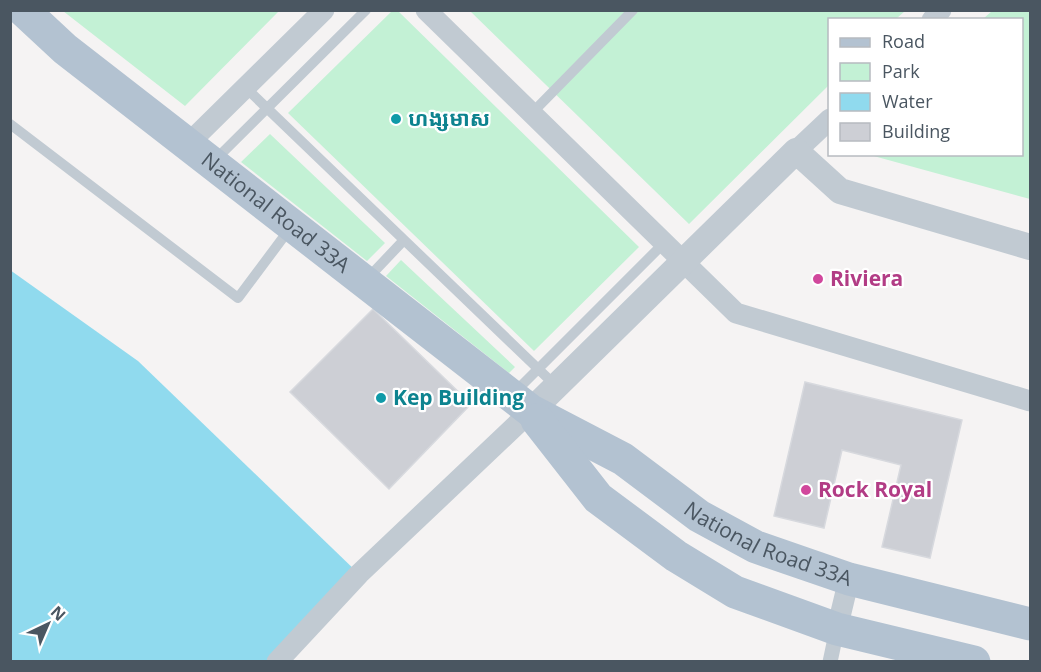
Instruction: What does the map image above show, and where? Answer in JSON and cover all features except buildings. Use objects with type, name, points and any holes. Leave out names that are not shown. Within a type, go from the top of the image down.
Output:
[{"type":"main road","name":"National Road 33A","points":[[22,10],[65,49],[201,152],[521,404],[623,459],[699,516],[756,547],[849,579],[1030,624]]},
{"type":"main road","name":"National Road 33A","points":[[521,404],[598,498],[676,556],[735,592],[837,629],[974,662]]},
{"type":"street","points":[[201,152],[246,88],[324,10]]},
{"type":"street","points":[[426,10],[736,313],[1030,402]]},
{"type":"street","points":[[277,662],[521,404],[556,387],[828,121]]},
{"type":"street","points":[[796,151],[840,191],[1030,247]]},
{"type":"street","points":[[830,662],[849,579]]},
{"type":"lane","points":[[201,152],[267,109],[366,10]]},
{"type":"lane","points":[[532,113],[633,10]]},
{"type":"lane","points":[[246,88],[556,387]]},
{"type":"lane","points":[[10,124],[238,298],[293,224]]},
{"type":"lane","points":[[365,281],[404,240]]},
{"type":"lane","points":[[521,404],[538,369],[664,243]]},
{"type":"green space","points":[[63,11],[279,11],[185,106]]},
{"type":"green space","points":[[392,11],[398,11],[639,247],[534,351],[288,113]]},
{"type":"green space","points":[[470,11],[905,11],[897,18],[828,18],[828,86],[689,224]]},
{"type":"green space","points":[[992,11],[1030,11],[1030,199],[874,156],[1023,156],[1023,18],[984,18]]},
{"type":"green space","points":[[270,134],[385,243],[367,261],[241,162]]},
{"type":"green space","points":[[401,260],[515,367],[509,373],[386,276]]},
{"type":"water","points":[[10,270],[138,361],[359,574],[267,661],[11,661]]},
{"type":"place","name":"ហង្សមាស","points":[[396,119]]},
{"type":"place","name":"Riviera","points":[[818,279]]},
{"type":"place","name":"Kep Building","points":[[381,398]]},
{"type":"place","name":"Rock Royal","points":[[806,490]]}]
